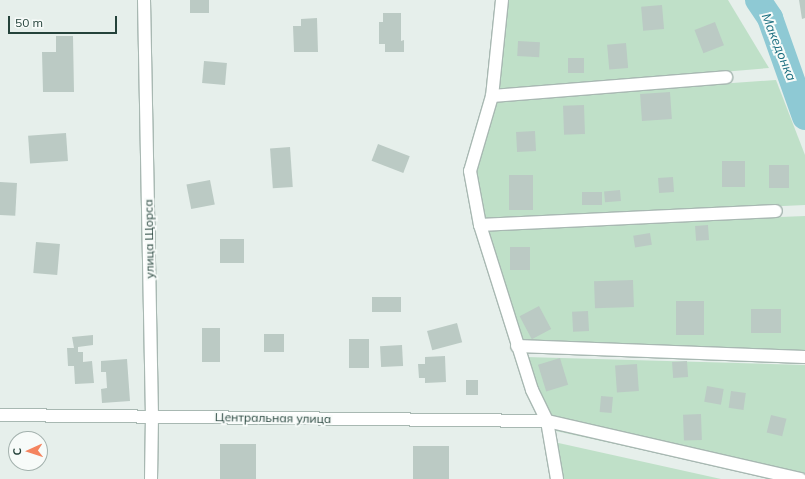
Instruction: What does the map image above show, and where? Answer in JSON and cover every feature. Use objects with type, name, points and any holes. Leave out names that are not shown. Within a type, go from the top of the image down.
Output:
[{"type":"street","name":"улица Щорса","points":[[144,0],[152,416],[151,479]]},
{"type":"street","points":[[502,0],[492,96],[470,172],[480,226],[517,346],[532,390],[546,421],[557,479]]},
{"type":"street","points":[[492,96],[726,77]]},
{"type":"street","points":[[480,226],[776,211]]},
{"type":"street","points":[[517,346],[805,357]]},
{"type":"street","name":"Центральная улица","points":[[0,415],[546,421],[800,479]]},
{"type":"green space","points":[[507,0],[728,0],[769,68],[496,91]]},
{"type":"green space","points":[[776,80],[805,155],[805,205],[484,219],[476,171],[495,100]]},
{"type":"green space","points":[[805,216],[805,353],[524,345],[486,229]]},
{"type":"green space","points":[[526,357],[805,365],[805,479],[775,479],[551,430]]},
{"type":"green space","points":[[554,442],[721,479],[560,479]]},
{"type":"building","points":[[190,0],[209,0],[209,13],[190,13]]},
{"type":"building","points":[[799,0],[805,0],[805,18],[802,19]]},
{"type":"building","points":[[662,5],[664,29],[643,31],[641,7]]},
{"type":"building","points":[[383,13],[401,13],[401,41],[404,40],[404,52],[385,52],[385,44],[379,44],[379,22],[383,22]]},
{"type":"building","points":[[317,18],[318,52],[294,52],[293,26],[301,26],[301,19]]},
{"type":"building","points":[[715,22],[724,45],[703,53],[694,30]]},
{"type":"building","points":[[56,36],[73,36],[74,92],[43,92],[42,52],[56,52]]},
{"type":"building","points":[[518,41],[540,42],[539,57],[517,56]]},
{"type":"building","points":[[626,43],[628,68],[609,70],[607,45]]},
{"type":"building","points":[[568,58],[584,58],[584,73],[568,73]]},
{"type":"building","points":[[204,61],[227,63],[225,85],[202,83]]},
{"type":"building","points":[[670,92],[672,119],[642,121],[640,94]]},
{"type":"building","points":[[584,105],[585,134],[564,135],[563,106]]},
{"type":"building","points":[[535,131],[536,151],[517,152],[516,132]]},
{"type":"building","points":[[66,133],[68,161],[30,164],[28,136]]},
{"type":"building","points":[[378,144],[410,156],[403,173],[372,161]]},
{"type":"building","points":[[290,147],[293,187],[273,188],[270,148]]},
{"type":"building","points":[[722,161],[745,161],[745,187],[722,187]]},
{"type":"building","points":[[769,165],[789,165],[789,188],[769,188]]},
{"type":"building","points":[[509,175],[533,175],[533,210],[509,210]]},
{"type":"building","points":[[673,177],[674,192],[659,193],[658,178]]},
{"type":"building","points":[[210,180],[215,205],[191,209],[186,185]]},
{"type":"building","points":[[0,182],[17,183],[15,216],[0,215]]},
{"type":"building","points":[[620,190],[621,201],[605,202],[604,191]]},
{"type":"building","points":[[582,192],[602,192],[602,205],[582,205]]},
{"type":"building","points":[[708,225],[709,240],[696,241],[695,226]]},
{"type":"building","points":[[650,233],[652,245],[635,248],[633,236]]},
{"type":"building","points":[[220,239],[244,239],[244,263],[220,263]]},
{"type":"building","points":[[36,242],[60,244],[57,275],[33,273]]},
{"type":"building","points":[[510,247],[530,247],[530,270],[510,270]]},
{"type":"building","points":[[633,280],[634,307],[595,308],[594,281]]},
{"type":"building","points":[[372,297],[401,297],[401,312],[372,312]]},
{"type":"building","points":[[676,301],[704,301],[704,335],[676,335]]},
{"type":"building","points":[[539,306],[551,329],[532,339],[520,316]]},
{"type":"building","points":[[751,309],[781,309],[781,333],[751,333]]},
{"type":"building","points":[[588,311],[589,331],[573,332],[572,312]]},
{"type":"building","points":[[457,323],[462,342],[432,350],[427,331]]},
{"type":"building","points":[[202,328],[220,328],[220,362],[202,362]]},
{"type":"building","points":[[264,334],[284,334],[284,352],[264,352]]},
{"type":"building","points":[[93,335],[93,345],[78,347],[78,352],[83,352],[83,362],[92,361],[94,383],[75,384],[74,366],[68,366],[67,348],[74,348],[72,337]]},
{"type":"building","points":[[349,339],[369,339],[369,368],[349,368]]},
{"type":"building","points":[[402,345],[403,366],[381,367],[380,346]]},
{"type":"building","points":[[445,356],[446,382],[425,383],[425,378],[419,378],[418,364],[425,364],[425,357]]},
{"type":"building","points":[[560,358],[568,385],[546,392],[538,365]]},
{"type":"building","points":[[127,359],[130,401],[102,403],[101,389],[107,388],[106,372],[101,372],[101,361]]},
{"type":"building","points":[[687,361],[688,377],[673,378],[672,362]]},
{"type":"building","points":[[637,364],[639,391],[617,392],[615,366]]},
{"type":"building","points":[[466,380],[478,380],[478,395],[466,395]]},
{"type":"building","points":[[707,386],[724,389],[721,405],[704,402]]},
{"type":"building","points":[[731,391],[746,393],[743,410],[729,408]]},
{"type":"building","points":[[601,396],[613,397],[612,413],[600,412]]},
{"type":"building","points":[[701,414],[702,440],[684,441],[683,415]]},
{"type":"building","points":[[771,415],[787,419],[782,436],[767,432]]},
{"type":"building","points":[[220,444],[256,444],[256,479],[220,479]]},
{"type":"building","points":[[413,446],[449,446],[449,479],[413,479]]},
{"type":"waterway","name":"Македонка","points":[[758,0],[770,18],[805,117]]}]
